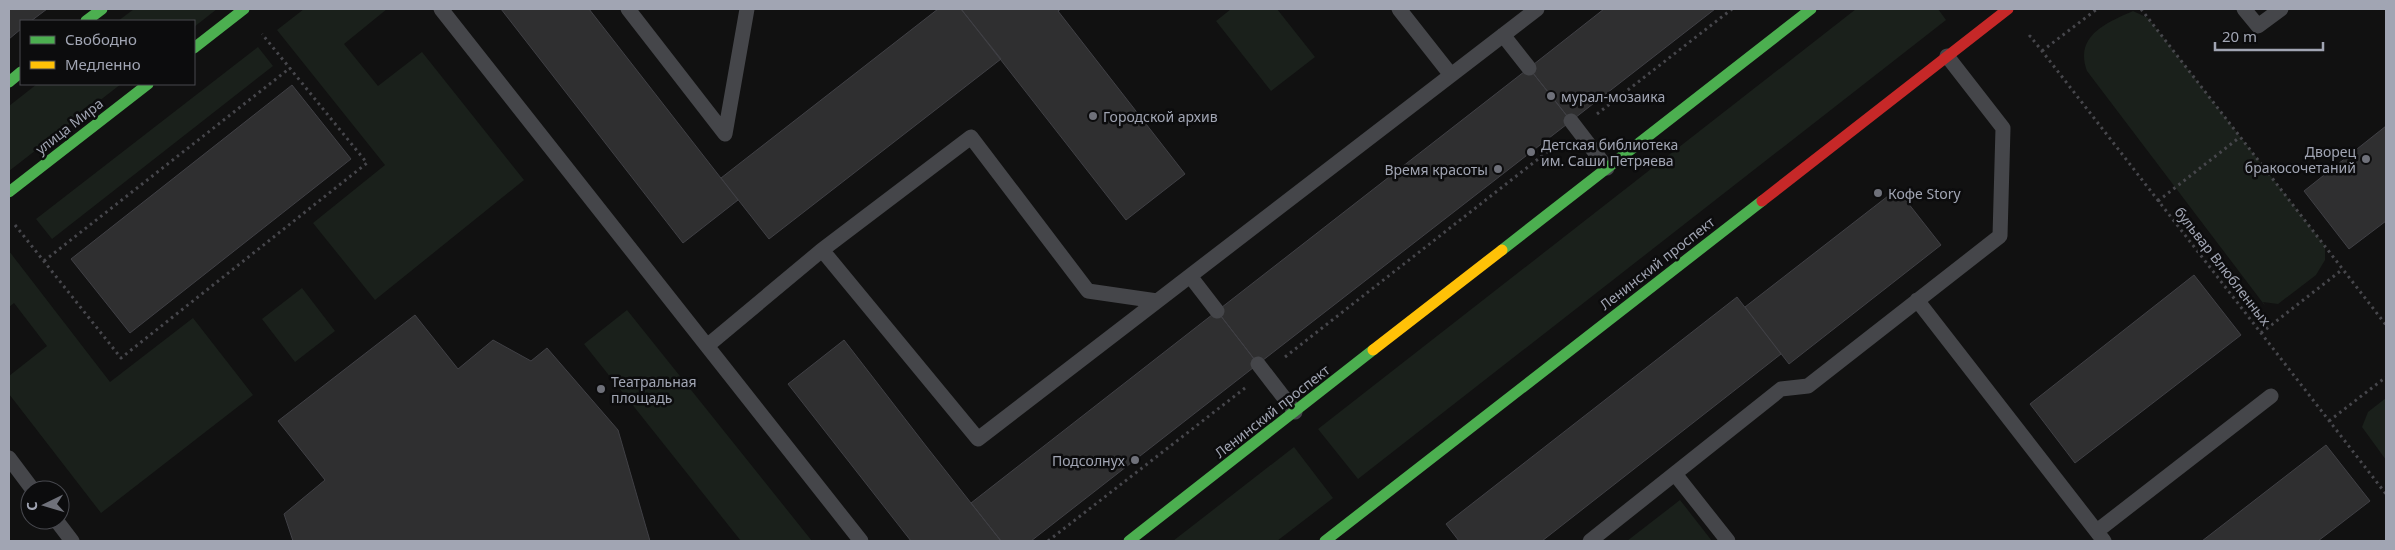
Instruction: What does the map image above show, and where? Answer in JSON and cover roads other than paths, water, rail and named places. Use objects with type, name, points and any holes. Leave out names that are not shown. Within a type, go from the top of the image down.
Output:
[{"type":"main road","points":[[87,20],[102,9]]},
{"type":"main road","points":[[195,47],[244,9]]},
{"type":"main road","name":"Ленинский проспект","points":[[1129,541],[1811,9]]},
{"type":"main road","name":"Ленинский проспект","points":[[1325,541],[2008,9]]},
{"type":"main road","points":[[9,82],[20,73]]},
{"type":"main road","name":"улица Мира","points":[[9,192],[147,85]]},
{"type":"lane","points":[[441,9],[860,541]]},
{"type":"lane","points":[[628,9],[725,134],[747,9]]},
{"type":"lane","points":[[1399,9],[1450,75]]},
{"type":"lane","points":[[822,250],[978,439],[1537,9]]},
{"type":"lane","points":[[2244,9],[2258,26],[2281,9]]},
{"type":"lane","points":[[1503,35],[1529,68]]},
{"type":"lane","points":[[1590,541],[1781,389],[1808,386],[2000,236],[2003,128],[1947,56]]},
{"type":"lane","points":[[1574,125],[1607,168]]},
{"type":"lane","points":[[707,346],[822,250],[971,137],[1088,291],[1157,301]]},
{"type":"lane","points":[[1190,276],[1217,311]]},
{"type":"lane","points":[[1917,300],[2100,536],[2271,396]]},
{"type":"lane","points":[[1261,368],[1295,412]]},
{"type":"lane","points":[[9,458],[26,480]]},
{"type":"lane","points":[[1675,474],[1728,541]]},
{"type":"lane","points":[[64,530],[72,541]]},
{"type":"place","name":"мурал-мозаика","points":[[1551,96]]},
{"type":"place","name":"Городской архив","points":[[1093,116]]},
{"type":"place","name":"Детская библиотека им. Саши Петряева","points":[[1531,152]]},
{"type":"place","name":"Дворец бракосочетаний","points":[[2366,159]]},
{"type":"place","name":"Время красоты","points":[[1498,169]]},
{"type":"place","name":"Кофе Story","points":[[1878,193]]},
{"type":"place","name":"Театральная площадь","points":[[601,389]]},
{"type":"place","name":"Подсолнух","points":[[1135,460]]}]
